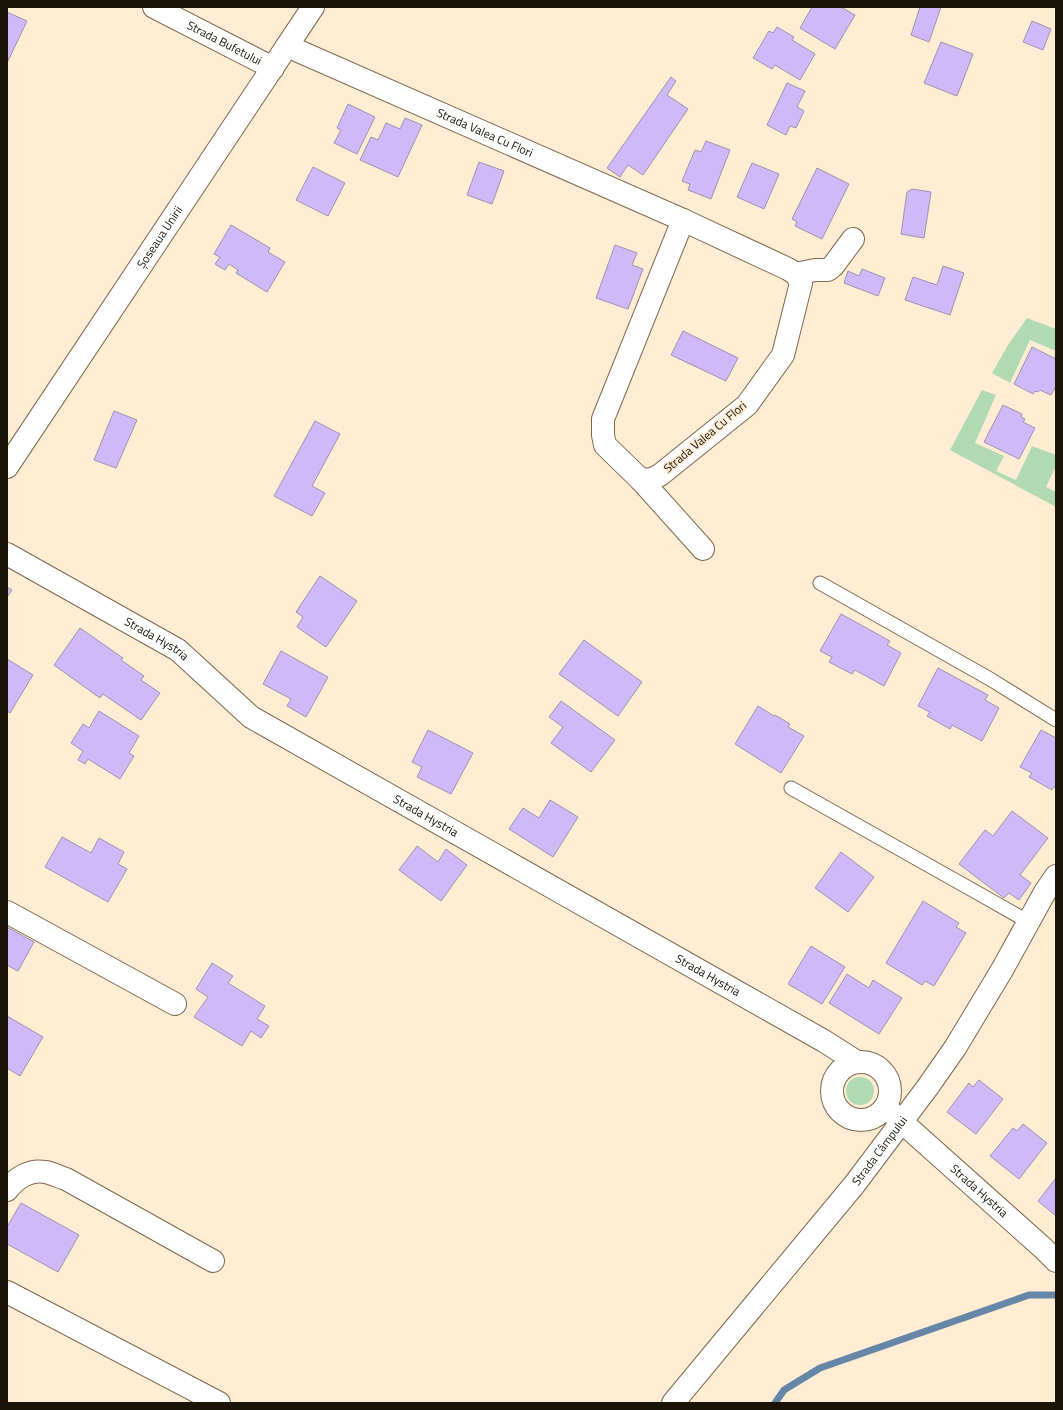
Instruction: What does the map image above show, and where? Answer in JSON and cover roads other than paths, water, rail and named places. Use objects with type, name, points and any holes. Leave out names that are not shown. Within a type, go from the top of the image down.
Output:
[{"type":"street","name":"Strada Bufetului","points":[[154,7],[273,68]]},
{"type":"street","name":"Șoseaua Unirii","points":[[7,467],[313,7]]},
{"type":"street","name":"Strada Valea Cu Flori","points":[[287,46],[683,220],[796,274],[801,283],[783,355],[747,405],[660,475],[652,479],[641,480]]},
{"type":"street","points":[[683,220],[603,419],[603,435],[605,445],[641,480],[703,549]]},
{"type":"street","points":[[796,274],[815,270],[828,270],[833,266],[853,240]]},
{"type":"street","name":"Strada Hystria","points":[[7,554],[178,650],[251,717],[857,1062]]},
{"type":"street","name":"Strada Câmpului","points":[[672,1403],[854,1185],[927,1088],[955,1048],[1029,922],[1052,890]]},
{"type":"street","points":[[7,912],[175,1004]]},
{"type":"street","points":[[857,1062],[867,1062],[875,1065],[888,1079],[890,1093],[885,1107],[879,1114],[870,1119],[851,1119],[842,1114],[836,1107],[832,1098],[834,1079],[840,1071],[848,1065],[857,1062]]},
{"type":"street","name":"Strada Hystria","points":[[885,1107],[1056,1261]]},
{"type":"street","points":[[7,1190],[20,1178],[31,1172],[45,1172],[66,1180],[213,1262]]},
{"type":"street","points":[[7,1292],[220,1403]]},
{"type":"lane","points":[[820,583],[990,679],[1056,720]]},
{"type":"lane","points":[[791,788],[1029,922]]},
{"type":"waterway","points":[[775,1403],[784,1390],[820,1368],[1029,1295],[1056,1295]]}]
